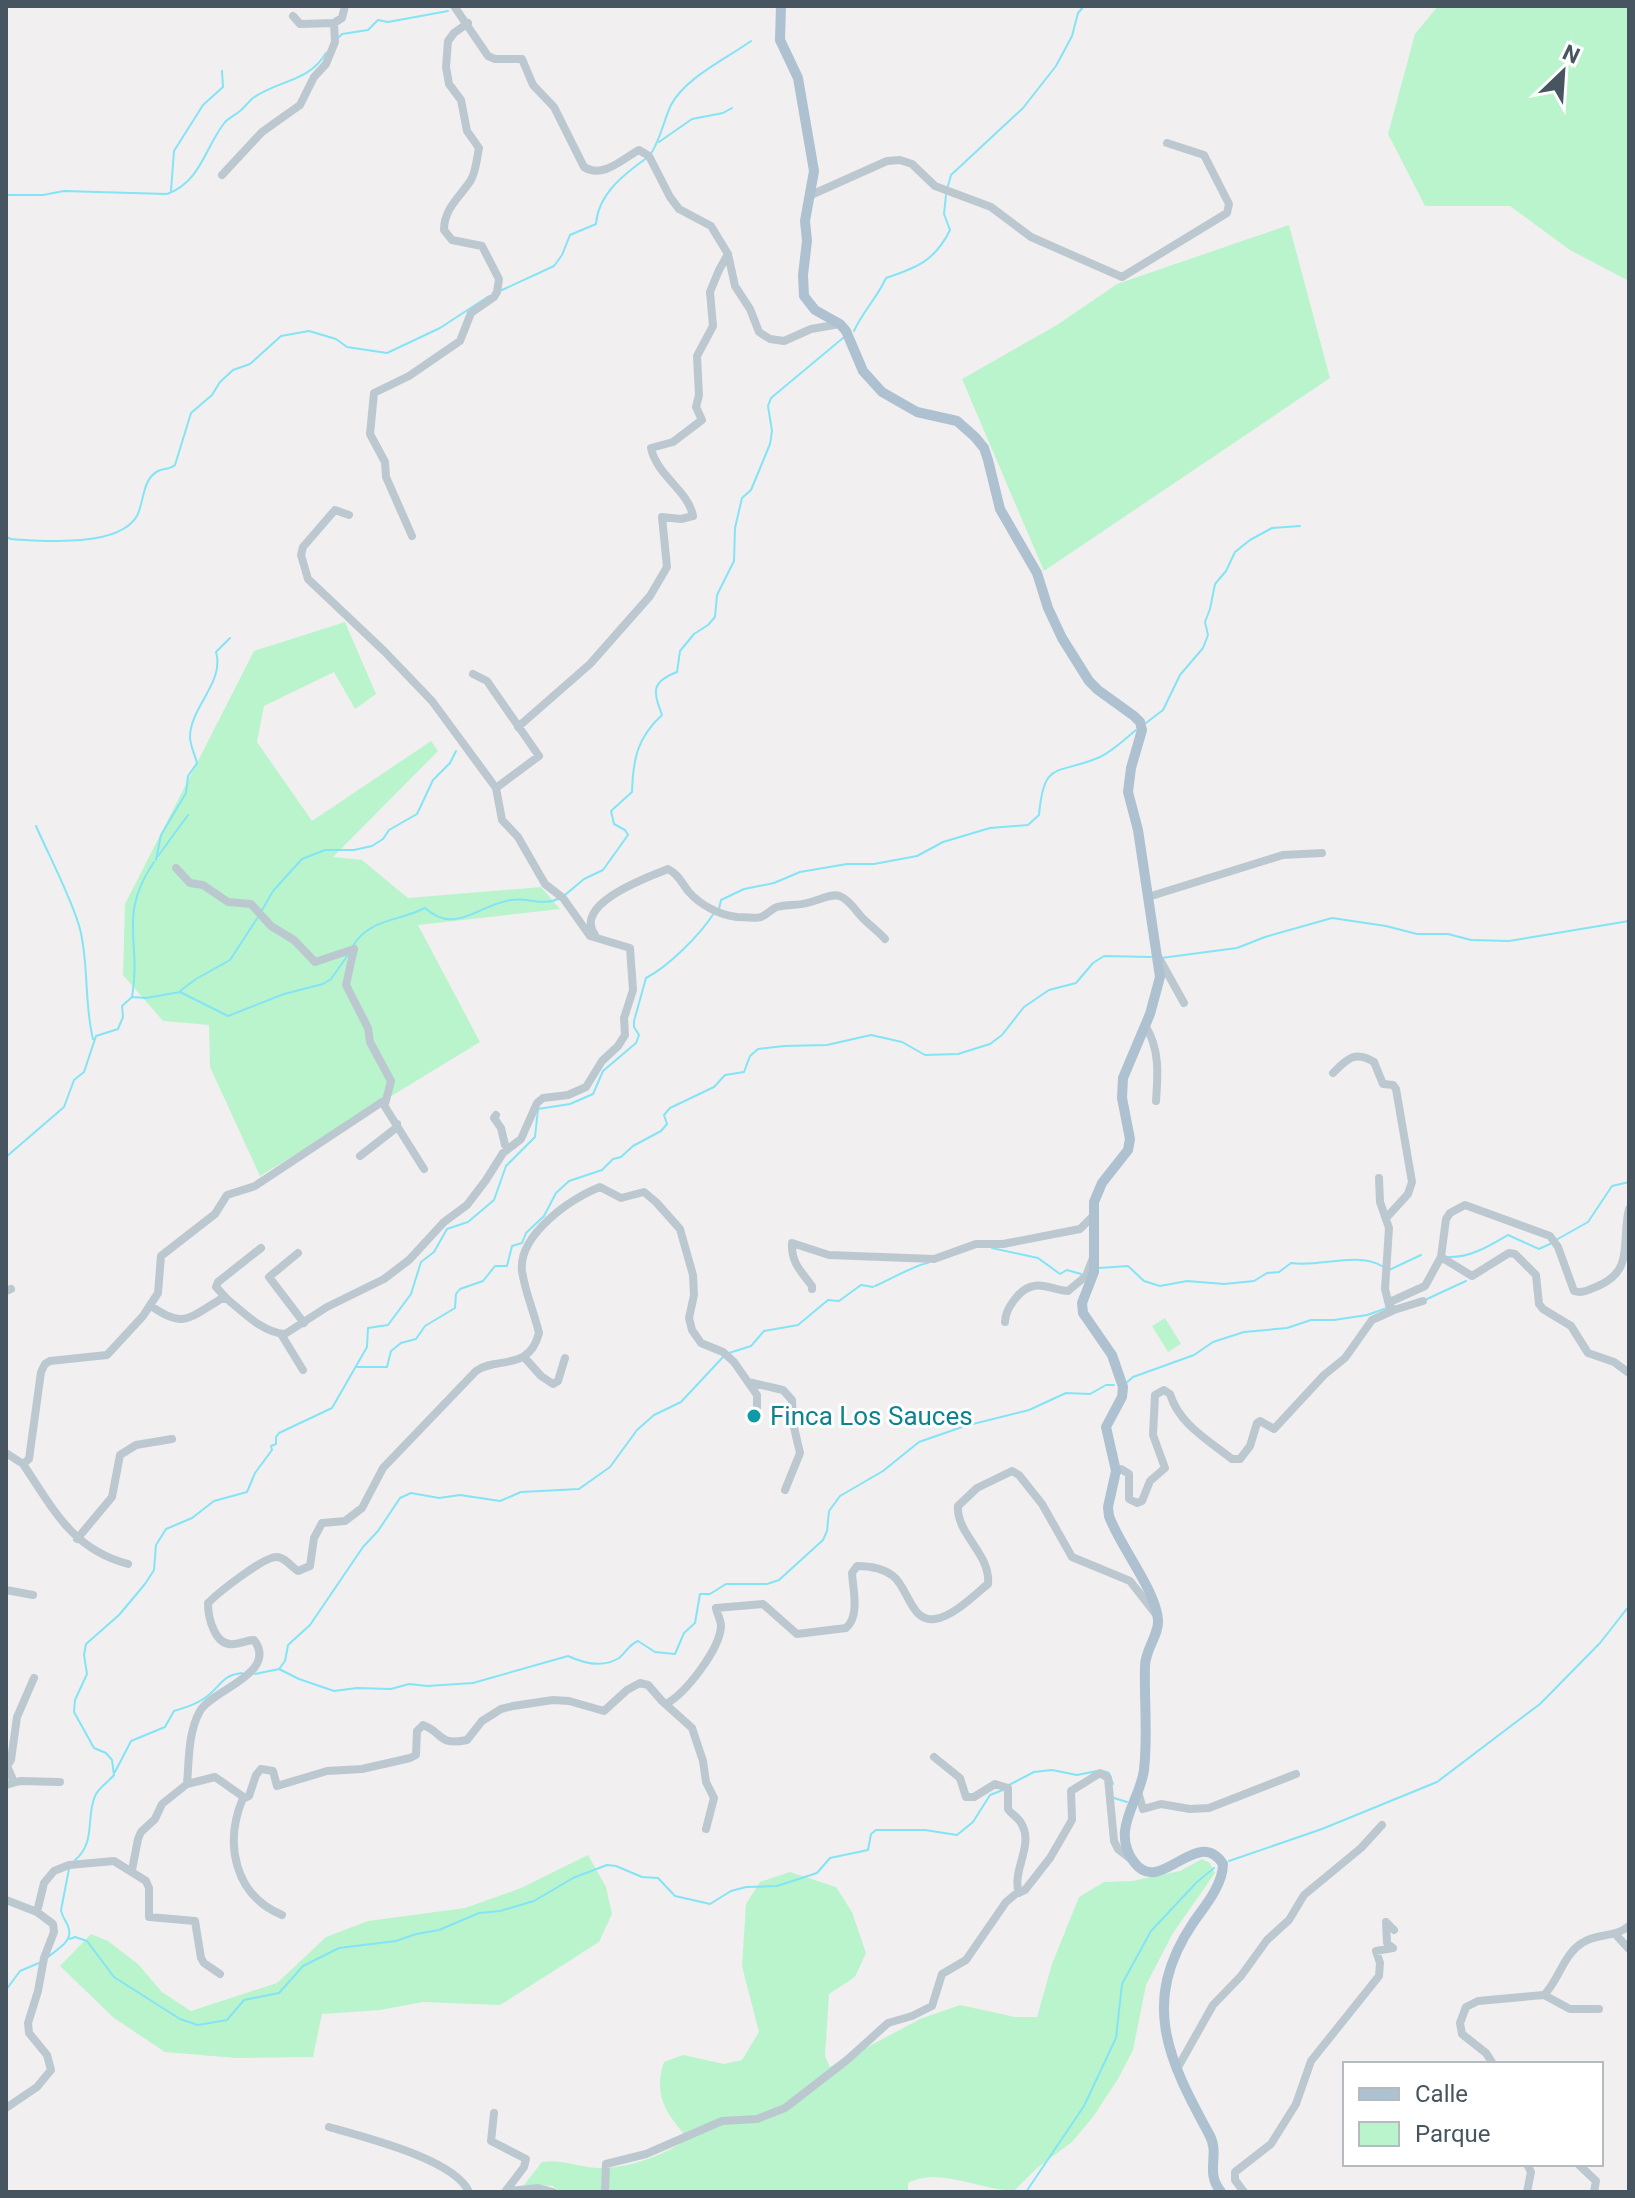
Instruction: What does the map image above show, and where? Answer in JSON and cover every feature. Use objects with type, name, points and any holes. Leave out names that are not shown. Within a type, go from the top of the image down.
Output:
[{"type":"main road","points":[[781,6],[780,40],[798,78],[814,179],[805,221],[804,296],[815,310],[840,324],[846,331],[863,371],[882,392],[917,412],[957,421],[984,448],[1000,509],[1037,573],[1062,638],[1098,690],[1140,722],[1141,740],[1131,768],[1128,792],[1138,830],[1160,977],[1145,1025],[1124,1074],[1122,1098],[1129,1123],[1128,1150],[1102,1183],[1094,1202],[1094,1272],[1082,1303],[1083,1313],[1112,1355],[1123,1387],[1122,1397],[1106,1427],[1116,1471],[1109,1516],[1143,1581],[1158,1624],[1145,1665],[1144,1771],[1124,1828],[1133,1861],[1144,1870],[1157,1871],[1189,1854],[1205,1850],[1213,1853],[1223,1864],[1216,1886],[1177,1948],[1168,1971],[1165,2030],[1192,2106],[1213,2142],[1212,2175],[1221,2192]]},
{"type":"street","points":[[293,16],[300,24],[334,23],[342,18],[345,6]]},
{"type":"street","points":[[454,6],[490,57],[524,61],[533,84],[554,107],[584,167],[594,172],[602,171],[637,151],[649,156],[674,202],[685,214],[711,226],[728,254],[736,288],[750,309],[759,332],[765,337],[784,341],[811,329],[840,324]]},
{"type":"street","points":[[222,175],[250,143],[300,105],[314,77],[326,64],[335,42],[334,23]]},
{"type":"street","points":[[412,536],[386,477],[385,462],[370,434],[373,396],[376,391],[409,376],[460,341],[471,313],[494,297],[499,285],[482,246],[452,240],[444,230],[446,216],[455,198],[473,176],[479,148],[467,131],[461,98],[449,84],[446,67],[448,41],[468,23]]},
{"type":"street","points":[[811,195],[887,161],[900,160],[912,164],[935,186],[1000,212],[1031,237],[1122,277],[1229,209],[1204,155],[1167,143]]},
{"type":"street","points":[[518,727],[590,664],[650,596],[667,567],[662,517],[681,519],[693,516],[677,489],[655,463],[651,448],[676,440],[702,420],[696,407],[699,395],[697,356],[713,326],[710,292],[728,254]]},
{"type":"street","points":[[261,1248],[218,1282],[216,1287],[262,1326],[281,1334],[289,1333],[327,1307],[384,1279],[409,1260],[444,1222],[467,1205],[508,1148],[524,1134],[537,1103],[543,1098],[582,1090],[602,1061],[624,1039],[624,1018],[633,988],[631,950],[588,934],[563,898],[545,884],[518,837],[504,824],[496,788],[432,701],[308,579],[301,555],[303,547],[335,510],[349,515]]},
{"type":"street","points":[[473,674],[487,681],[539,757],[496,788]]},
{"type":"street","points":[[1148,897],[1283,855],[1322,853]]},
{"type":"street","points":[[176,868],[190,883],[203,885],[228,902],[251,904],[271,926],[294,940],[315,962],[350,951],[346,985],[368,1028],[370,1042],[391,1081],[385,1104],[424,1169]]},
{"type":"street","points":[[598,939],[590,928],[590,922],[609,896],[668,869],[676,873],[703,905],[737,917],[762,917],[772,909],[786,905],[808,903],[827,895],[841,896],[851,902],[860,916],[885,939]]},
{"type":"street","points":[[1157,954],[1184,1003]]},
{"type":"street","points":[[1145,1025],[1152,1037],[1159,1067],[1156,1101]]},
{"type":"street","points":[[1333,1073],[1351,1056],[1363,1057],[1376,1065],[1383,1084],[1396,1089],[1413,1177],[1408,1194],[1387,1217]]},
{"type":"street","points":[[23,1464],[29,1458],[41,1372],[45,1364],[106,1356],[151,1306],[160,1288],[161,1256],[215,1214],[227,1195],[255,1186],[381,1103],[385,1104]]},
{"type":"street","points":[[496,1115],[494,1118],[508,1148]]},
{"type":"street","points":[[360,1156],[397,1124]]},
{"type":"street","points":[[1379,1178],[1380,1202],[1389,1228],[1385,1289],[1391,1307]]},
{"type":"street","points":[[187,1784],[197,1715],[203,1705],[251,1672],[258,1663],[259,1647],[254,1640],[229,1645],[221,1641],[209,1612],[209,1602],[245,1574],[274,1557],[281,1558],[298,1571],[310,1566],[314,1538],[322,1523],[345,1521],[362,1508],[383,1468],[476,1371],[524,1357],[539,1333],[522,1267],[525,1254],[540,1230],[560,1208],[595,1188],[603,1188],[621,1198],[641,1191],[651,1197],[680,1229],[693,1275],[694,1295],[689,1318],[692,1330],[701,1343],[728,1356],[757,1395],[757,1413]]},
{"type":"street","points":[[1116,1471],[1121,1469],[1129,1474],[1131,1485],[1128,1495],[1130,1500],[1137,1503],[1142,1501],[1150,1481],[1165,1468],[1153,1428],[1155,1395],[1164,1390],[1170,1394],[1184,1421],[1232,1459],[1240,1459],[1250,1446],[1257,1423],[1267,1423],[1274,1429],[1324,1375],[1345,1358],[1372,1320],[1391,1307],[1399,1296],[1425,1286],[1441,1257],[1446,1219],[1459,1207],[1469,1205],[1550,1236],[1558,1247],[1574,1291],[1580,1293],[1610,1281],[1623,1267],[1628,1255],[1629,1209]]},
{"type":"street","points":[[812,1289],[797,1269],[792,1256],[792,1243],[829,1255],[934,1259],[976,1244],[1003,1244],[1080,1229],[1093,1216]]},
{"type":"street","points":[[298,1253],[269,1277],[304,1323]]},
{"type":"street","points":[[1441,1257],[1472,1276],[1509,1253],[1515,1254],[1536,1275],[1539,1304],[1543,1309],[1571,1326],[1588,1353],[1614,1362],[1629,1373]]},
{"type":"street","points":[[1005,1322],[1008,1307],[1029,1287],[1035,1285],[1068,1291],[1086,1276],[1093,1257]]},
{"type":"street","points":[[151,1306],[169,1318],[184,1320],[221,1299],[227,1299]]},
{"type":"street","points":[[1391,1307],[1423,1301]]},
{"type":"street","points":[[281,1334],[303,1370]]},
{"type":"street","points":[[524,1357],[553,1384],[558,1381],[565,1358]]},
{"type":"street","points":[[744,1380],[783,1390],[792,1400],[793,1423],[800,1453],[785,1490]]},
{"type":"street","points":[[77,1539],[108,1504],[120,1455],[130,1447],[172,1439]]},
{"type":"street","points":[[6,1453],[23,1464],[77,1539],[111,1560],[128,1564]]},
{"type":"street","points":[[666,1704],[693,1681],[713,1646],[721,1623],[716,1608],[763,1604],[797,1634],[846,1628],[853,1618],[852,1573],[857,1566],[880,1569],[894,1576],[915,1610],[924,1617],[939,1618],[966,1601],[988,1584],[989,1576],[985,1562],[958,1515],[958,1506],[977,1488],[1012,1471],[1019,1475],[1042,1504],[1072,1557],[1130,1581],[1157,1616]]},
{"type":"street","points":[[6,1590],[33,1595]]},
{"type":"street","points":[[34,1678],[17,1717],[11,1760],[6,1765],[10,1784],[60,1782]]},
{"type":"street","points":[[243,1798],[249,1796],[261,1769],[273,1771],[277,1786],[327,1771],[362,1769],[414,1757],[417,1731],[423,1725],[445,1741],[463,1742],[482,1721],[501,1709],[553,1700],[569,1701],[603,1711],[640,1683],[648,1685],[687,1721],[698,1742],[706,1782],[714,1798],[706,1829]]},
{"type":"street","points":[[934,1757],[960,1778],[966,1797],[974,1797],[992,1784],[1002,1784],[1008,1788],[1008,1809],[1021,1823],[1026,1836],[1018,1892]]},
{"type":"street","points":[[605,2192],[606,2164],[646,2154],[722,2121],[757,2119],[785,2108],[847,2060],[888,2023],[929,2008],[937,1997],[942,1974],[966,1960],[1006,1902],[1018,1892],[1023,1892],[1050,1858],[1072,1820],[1071,1791],[1100,1773],[1108,1778],[1114,1841],[1118,1849],[1133,1861]]},
{"type":"street","points":[[1138,1791],[1143,1809],[1161,1804],[1190,1809],[1209,1808],[1296,1774]]},
{"type":"street","points":[[132,1870],[141,1832],[155,1819],[162,1804],[187,1784],[215,1777],[243,1798]]},
{"type":"street","points":[[243,1798],[233,1824],[238,1872],[242,1881],[266,1907],[282,1915]]},
{"type":"street","points":[[1177,2069],[1213,2005],[1241,1976],[1267,1940],[1289,1920],[1304,1895],[1361,1848],[1382,1825]]},
{"type":"street","points":[[37,1912],[44,1883],[60,1867],[114,1861],[146,1881],[149,1888],[149,1917],[195,1921],[201,1958],[220,1974]]},
{"type":"street","points":[[6,1900],[37,1912],[53,1924],[54,1932],[43,1960],[28,2027],[32,2040],[47,2055],[51,2070],[37,2087],[6,2108]]},
{"type":"street","points":[[1244,2192],[1235,2180],[1235,2172],[1271,2144],[1296,2104],[1311,2061],[1379,1976],[1380,1963],[1376,1951],[1393,1948],[1386,1938],[1386,1922],[1394,1930]]},
{"type":"street","points":[[1544,1995],[1582,1943],[1604,1936],[1617,1936],[1629,1926]]},
{"type":"street","points":[[1617,1936],[1629,1949]]},
{"type":"street","points":[[1492,2062],[1461,2031],[1460,2023],[1466,2007],[1478,2001],[1544,1995],[1570,2009],[1599,2009]]},
{"type":"street","points":[[494,2113],[491,2141],[526,2159],[524,2167],[506,2192]]},
{"type":"street","points":[[329,2127],[409,2152],[456,2175],[469,2192]]},
{"type":"street","points":[[1527,2192],[1531,2172],[1528,2166]]},
{"type":"street","points":[[1580,2166],[1596,2181],[1594,2192]]},
{"type":"street","points":[[506,2192],[538,2188],[553,2192]]},
{"type":"green space","points":[[1438,6],[1629,6],[1629,281],[1570,250],[1510,206],[1425,206],[1388,134],[1415,34]]},
{"type":"green space","points":[[1289,225],[1330,378],[1044,571],[962,379],[1057,325],[1117,284]]},
{"type":"green space","points":[[345,622],[376,694],[355,709],[334,672],[264,706],[257,742],[312,821],[431,741],[438,751],[333,857],[362,860],[408,898],[541,887],[560,909],[418,925],[480,1042],[260,1176],[210,1067],[209,1025],[163,1021],[123,975],[125,904],[254,651]]},
{"type":"green space","points":[[1165,1318],[1181,1344],[1168,1352],[1152,1326]]},
{"type":"green space","points":[[588,1855],[606,1887],[612,1914],[599,1942],[500,2005],[423,2002],[380,2010],[322,2014],[313,2057],[236,2058],[165,2052],[114,2018],[60,1966],[91,1934],[108,1941],[138,1964],[162,1992],[191,2011],[277,1983],[326,1937],[368,1921],[465,1908],[521,1888]]},
{"type":"green space","points":[[1202,1859],[1210,1863],[1215,1873],[1173,1933],[1146,1985],[1133,2050],[1118,2079],[1072,2142],[1037,2168],[1014,2191],[933,2177],[908,2183],[908,2192],[560,2192],[553,2186],[524,2185],[542,2162],[598,2168],[619,2166],[652,2157],[681,2143],[683,2133],[670,2116],[660,2091],[664,2062],[683,2055],[724,2064],[742,2060],[759,2032],[742,1966],[746,1904],[760,1882],[790,1872],[836,1887],[852,1912],[866,1953],[855,1977],[829,1994],[825,2056],[830,2067],[920,2019],[960,2005],[1015,2017],[1037,2017],[1052,1964],[1079,1897],[1104,1882],[1132,1881],[1180,1871]]},
{"type":"waterway","points":[[948,186],[951,175],[1023,108],[1056,66],[1072,36],[1078,13],[1084,6]]},
{"type":"waterway","points":[[337,39],[342,34],[368,30],[378,20],[388,22],[448,11]]},
{"type":"waterway","points":[[652,152],[677,95],[696,78],[751,41]]},
{"type":"waterway","points":[[6,195],[43,195],[64,191],[167,194],[195,173],[227,121],[253,98],[311,70],[326,53]]},
{"type":"waterway","points":[[171,191],[174,151],[203,105],[223,87],[222,71]]},
{"type":"waterway","points":[[659,142],[692,119],[723,113],[732,108]]},
{"type":"waterway","points":[[502,290],[554,266],[570,235],[596,224],[607,194],[648,157]]},
{"type":"waterway","points":[[854,331],[886,278],[924,262],[944,241],[950,230],[944,214],[946,195]]},
{"type":"waterway","points":[[6,537],[42,541],[79,540],[97,538],[127,526],[137,516],[149,480],[158,471],[175,465],[191,413],[212,395],[233,370],[250,364],[281,336],[309,331],[336,339],[347,347],[387,353],[440,328],[489,296]]},
{"type":"waterway","points":[[565,895],[584,879],[603,870],[628,835],[614,824],[611,811],[632,792],[638,750],[647,732],[662,715],[656,693],[658,684],[677,672],[680,651],[694,634],[715,617],[717,595],[734,561],[735,528],[742,498],[751,490],[770,444],[772,431],[768,406],[771,398],[843,338]]},
{"type":"waterway","points":[[1146,723],[1163,710],[1180,675],[1203,648],[1208,635],[1205,622],[1215,584],[1226,571],[1235,552],[1272,528],[1300,526]]},
{"type":"waterway","points":[[156,860],[161,835],[186,793],[188,776],[197,763],[190,740],[191,726],[216,674],[216,652],[230,638]]},
{"type":"waterway","points":[[719,909],[721,900],[744,889],[774,883],[800,872],[917,856],[943,842],[990,828],[1028,825],[1039,815],[1041,797],[1049,777],[1105,754],[1136,730]]},
{"type":"waterway","points":[[261,912],[273,891],[302,859],[325,850],[354,850],[372,846],[383,839],[389,830],[417,814],[433,780],[450,763],[456,751]]},
{"type":"waterway","points":[[158,856],[188,815]]},
{"type":"waterway","points":[[36,826],[80,929],[93,1039]]},
{"type":"waterway","points":[[132,997],[133,914],[136,898],[154,862]]},
{"type":"waterway","points":[[353,946],[367,930],[425,908],[436,916],[457,919],[511,900],[548,902],[560,898]]},
{"type":"waterway","points":[[75,1860],[86,1845],[96,1794],[114,1775],[112,1760],[106,1753],[94,1748],[74,1712],[75,1700],[87,1674],[86,1644],[119,1615],[145,1584],[154,1570],[156,1545],[166,1529],[192,1518],[214,1501],[247,1492],[255,1473],[272,1450],[271,1446],[276,1444],[279,1433],[332,1408],[367,1347],[368,1328],[388,1325],[411,1294],[421,1262],[434,1252],[447,1229],[468,1222],[494,1200],[506,1166],[535,1137],[538,1109],[570,1104],[593,1094],[603,1071],[636,1043],[639,1035],[634,1021],[646,978],[683,949],[714,913]]},
{"type":"waterway","points":[[180,991],[230,960],[258,917]]},
{"type":"waterway","points":[[1161,958],[1237,948],[1332,918],[1417,934],[1509,941],[1629,921]]},
{"type":"waterway","points":[[6,1157],[64,1107],[74,1080],[84,1072],[96,1036],[118,1029],[123,1017],[122,1006],[132,997],[146,998],[180,992],[228,1016],[284,994],[323,984],[331,979],[348,955]]},
{"type":"waterway","points":[[357,1367],[387,1367],[391,1351],[401,1343],[416,1339],[425,1326],[455,1308],[456,1294],[460,1289],[483,1281],[495,1266],[507,1266],[512,1246],[522,1243],[526,1233],[544,1216],[556,1193],[569,1181],[602,1170],[613,1159],[661,1131],[667,1124],[664,1115],[670,1108],[714,1087],[725,1075],[744,1072],[750,1056],[758,1049],[827,1045],[871,1035],[902,1042],[925,1055],[958,1054],[990,1044],[1002,1035],[1024,1007],[1049,990],[1076,983],[1093,963],[1104,956],[1151,957]]},
{"type":"waterway","points":[[1556,1240],[1588,1222],[1612,1186],[1629,1182]]},
{"type":"waterway","points":[[1448,1257],[1472,1253],[1508,1235],[1539,1249],[1552,1243]]},
{"type":"waterway","points":[[992,1248],[1038,1258],[1060,1274],[1067,1270],[1081,1274]]},
{"type":"waterway","points":[[1389,1270],[1421,1255]]},
{"type":"waterway","points":[[1099,1268],[1128,1266],[1144,1281],[1160,1286],[1187,1281],[1224,1284],[1254,1281],[1267,1273],[1279,1272],[1291,1263],[1361,1260],[1382,1266]]},
{"type":"waterway","points":[[875,1286],[928,1263]]},
{"type":"waterway","points":[[1427,1299],[1466,1281]]},
{"type":"waterway","points":[[729,1353],[751,1346],[764,1331],[798,1325],[828,1300],[839,1301],[861,1285],[873,1287]]},
{"type":"waterway","points":[[1125,1384],[1133,1377],[1194,1355],[1213,1342],[1244,1332],[1287,1328],[1311,1320],[1367,1315],[1387,1308]]},
{"type":"waterway","points":[[279,1669],[285,1661],[288,1645],[310,1625],[400,1498],[411,1493],[439,1498],[460,1495],[500,1501],[521,1492],[579,1489],[610,1467],[637,1430],[654,1415],[681,1402],[723,1357]]},
{"type":"waterway","points":[[255,1674],[279,1669],[334,1691],[391,1689],[409,1684],[473,1683],[568,1656],[587,1662],[606,1663],[619,1658],[638,1641],[655,1652],[675,1654],[684,1633],[695,1623],[700,1594],[710,1594],[726,1584],[767,1584],[779,1580],[823,1540],[829,1511],[840,1496],[883,1471],[919,1442],[965,1426],[1029,1410],[1066,1393],[1090,1394],[1106,1385],[1114,1385]]},
{"type":"waterway","points":[[1229,1861],[1322,1829],[1437,1782],[1540,1704],[1600,1643],[1629,1606]]},
{"type":"waterway","points":[[115,1772],[131,1741],[165,1727],[174,1711],[202,1700],[227,1678],[242,1673]]},
{"type":"waterway","points":[[1009,1785],[1034,1772],[1052,1770],[1077,1775],[1097,1771]]},
{"type":"waterway","points":[[1103,1771],[1109,1773],[1113,1784]]},
{"type":"waterway","points":[[70,1939],[75,1937],[87,1941],[114,1977],[180,2019],[198,2025],[227,2020],[244,2000],[279,1993],[303,1966],[339,1948],[396,1941],[439,1930],[479,1913],[500,1911],[534,1901],[573,1878],[607,1865],[642,1877],[658,1878],[675,1896],[710,1904],[731,1891],[777,1886],[817,1873],[830,1858],[868,1850],[871,1834],[876,1830],[925,1830],[957,1835],[973,1822],[990,1795],[1003,1790]]},
{"type":"waterway","points":[[1114,1798],[1127,1802]]},
{"type":"waterway","points":[[1026,2192],[1084,2106],[1116,2038],[1122,1984],[1151,1931],[1214,1868]]},
{"type":"waterway","points":[[48,1957],[63,1945],[69,1934],[61,1910],[69,1869]]},
{"type":"waterway","points":[[6,1990],[20,1971],[39,1963]]},
{"type":"place","name":"Finca Los Sauces","points":[[754,1416]]}]
